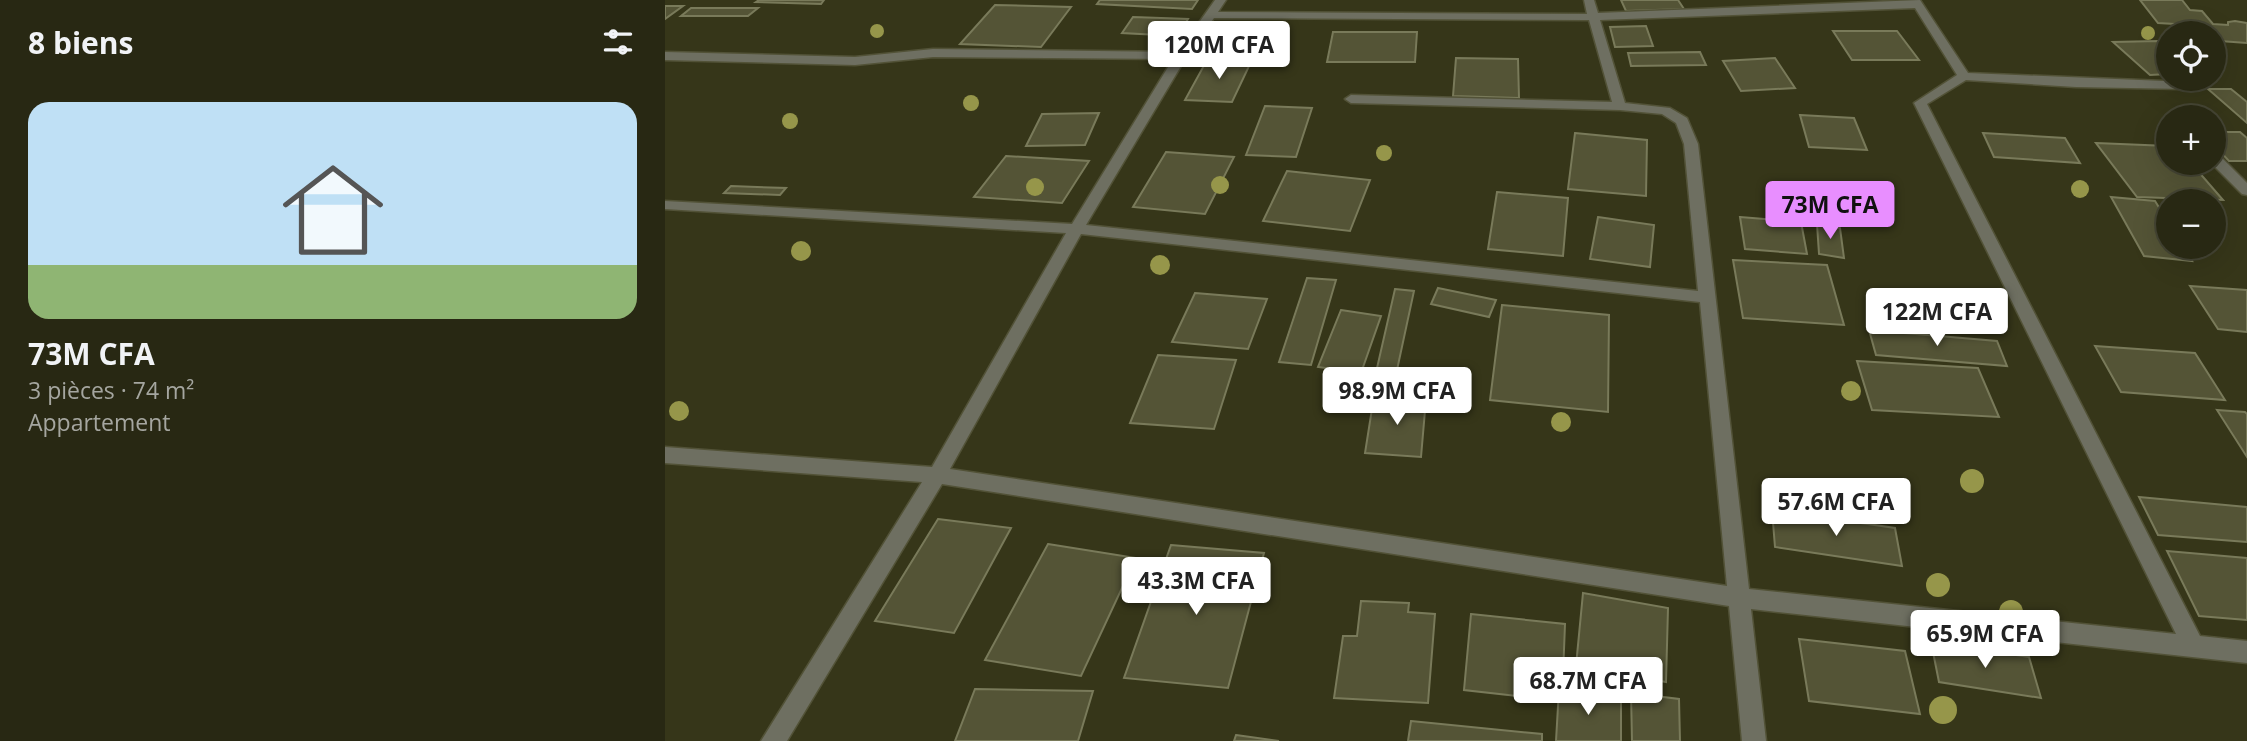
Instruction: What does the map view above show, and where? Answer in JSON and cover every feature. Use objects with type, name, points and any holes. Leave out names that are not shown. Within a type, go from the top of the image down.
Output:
[{"type":"street","points":[[1589,0],[1620,106]]},
{"type":"street","points":[[772,741],[937,475],[1076,229],[1181,56],[1216,7],[1592,17],[1917,3],[1964,76]]},
{"type":"street","points":[[665,56],[855,61],[933,52],[1181,56]]},
{"type":"street","points":[[2156,84],[1964,76],[1920,103],[2194,647]]},
{"type":"street","points":[[1350,99],[1620,106],[1665,111],[1682,121],[1691,144],[1754,741]]},
{"type":"street","points":[[2226,170],[2247,191]]},
{"type":"street","points":[[665,205],[1076,229],[1707,296]]},
{"type":"street","points":[[665,455],[937,475],[1739,598],[2247,652]]},
{"type":"building","points":[[824,0],[821,4],[756,2]]},
{"type":"building","points":[[1100,0],[1198,0],[1192,9],[1097,4]]},
{"type":"building","points":[[1621,0],[1678,0],[1684,9],[1626,11]]},
{"type":"building","points":[[2140,0],[2182,0],[2190,10],[2202,11],[2210,21],[2156,21]]},
{"type":"building","points":[[995,5],[1071,7],[1041,47],[960,44]]},
{"type":"building","points":[[665,6],[683,6],[665,19]]},
{"type":"building","points":[[691,8],[758,8],[748,16],[681,16]]},
{"type":"building","points":[[1133,17],[1188,19],[1178,36],[1122,33]]},
{"type":"building","points":[[2228,22],[2247,23],[2247,43],[2226,41]]},
{"type":"building","points":[[1646,26],[1653,46],[1615,47],[1610,27]]},
{"type":"building","points":[[1833,31],[1897,31],[1919,60],[1852,60]]},
{"type":"building","points":[[1230,32],[1275,34],[1265,58],[1219,57]]},
{"type":"building","points":[[1333,32],[1417,32],[1415,62],[1327,62]]},
{"type":"building","points":[[2156,41],[2156,75],[2150,75],[2113,42]]},
{"type":"building","points":[[1700,52],[1706,65],[1631,66],[1628,53]]},
{"type":"building","points":[[1456,58],[1518,59],[1519,98],[1453,96]]},
{"type":"building","points":[[1775,58],[1795,88],[1741,91],[1723,61]]},
{"type":"building","points":[[1207,60],[1251,62],[1232,102],[1185,100]]},
{"type":"building","points":[[2231,89],[2247,102],[2247,123],[2210,91]]},
{"type":"building","points":[[1265,106],[1312,108],[1296,157],[1246,155]]},
{"type":"building","points":[[1099,113],[1085,145],[1026,146],[1042,114]]},
{"type":"building","points":[[1800,115],[1854,118],[1867,150],[1809,147]]},
{"type":"building","points":[[2226,132],[2240,132],[2247,138],[2247,161],[2229,161],[2226,158]]},
{"type":"building","points":[[1575,133],[1647,140],[1646,196],[1568,189]]},
{"type":"building","points":[[1983,133],[2065,138],[2080,163],[1994,157]]},
{"type":"building","points":[[2096,143],[2156,146],[2156,175],[2201,175],[2213,189],[2156,189],[2156,198],[2137,197]]},
{"type":"building","points":[[1166,152],[1234,157],[1205,214],[1133,207]]},
{"type":"building","points":[[1006,156],[1089,161],[1062,203],[974,197]]},
{"type":"building","points":[[1287,171],[1370,180],[1350,231],[1263,221]]},
{"type":"building","points":[[731,186],[786,188],[780,195],[724,193]]},
{"type":"building","points":[[1497,192],[1568,198],[1563,256],[1488,249]]},
{"type":"building","points":[[2111,197],[2156,203],[2156,257],[2144,256]]},
{"type":"building","points":[[1598,217],[1654,225],[1650,267],[1590,259]]},
{"type":"building","points":[[1740,217],[1801,222],[1807,254],[1745,249]]},
{"type":"building","points":[[1817,224],[1840,228],[1844,258],[1819,254]]},
{"type":"building","points":[[1733,260],[1827,265],[1844,325],[1743,318]]},
{"type":"building","points":[[1307,278],[1336,280],[1311,365],[1279,362]]},
{"type":"building","points":[[2190,286],[2247,290],[2247,332],[2218,329]]},
{"type":"building","points":[[1438,288],[1496,300],[1489,317],[1431,304]]},
{"type":"building","points":[[1395,289],[1414,291],[1397,370],[1377,368]]},
{"type":"building","points":[[1195,293],[1267,299],[1248,349],[1172,342]]},
{"type":"building","points":[[1502,305],[1609,315],[1608,412],[1490,400]]},
{"type":"building","points":[[1341,310],[1381,316],[1361,373],[1318,367]]},
{"type":"building","points":[[1869,330],[1997,341],[2007,366],[1876,355]]},
{"type":"building","points":[[2095,346],[2195,353],[2225,400],[2121,392]]},
{"type":"building","points":[[1158,355],[1236,360],[1214,429],[1130,423]]},
{"type":"building","points":[[1857,361],[1978,368],[1999,417],[1872,410]]},
{"type":"building","points":[[1374,396],[1426,399],[1421,457],[1365,453]]},
{"type":"building","points":[[2217,410],[2247,414],[2247,457]]},
{"type":"building","points":[[2139,497],[2247,507],[2247,542],[2158,535]]},
{"type":"building","points":[[1772,510],[1895,528],[1902,566],[1775,547]]},
{"type":"building","points":[[938,519],[1011,528],[954,633],[875,621]]},
{"type":"building","points":[[1048,544],[1136,558],[1081,676],[985,660]]},
{"type":"building","points":[[1171,545],[1264,553],[1228,688],[1124,678]]},
{"type":"building","points":[[2167,551],[2247,558],[2247,620],[2199,616]]},
{"type":"building","points":[[1583,593],[1668,608],[1666,682],[1576,666]]},
{"type":"building","points":[[1361,601],[1409,603],[1408,612],[1435,614],[1428,703],[1334,698],[1343,636],[1357,636]]},
{"type":"building","points":[[1471,614],[1565,624],[1562,701],[1464,690]]},
{"type":"building","points":[[1799,639],[1905,651],[1920,714],[1809,701]]},
{"type":"building","points":[[1931,642],[2029,657],[2041,698],[1939,682]]},
{"type":"building","points":[[975,689],[1093,691],[1078,741],[955,741]]},
{"type":"building","points":[[1559,689],[1621,698],[1621,741],[1556,741]]},
{"type":"building","points":[[1631,693],[1679,699],[1680,741],[1632,741]]},
{"type":"building","points":[[1411,721],[1542,734],[1542,741],[1408,741]]},
{"type":"building","points":[[1236,735],[1279,741],[1234,741]]}]
